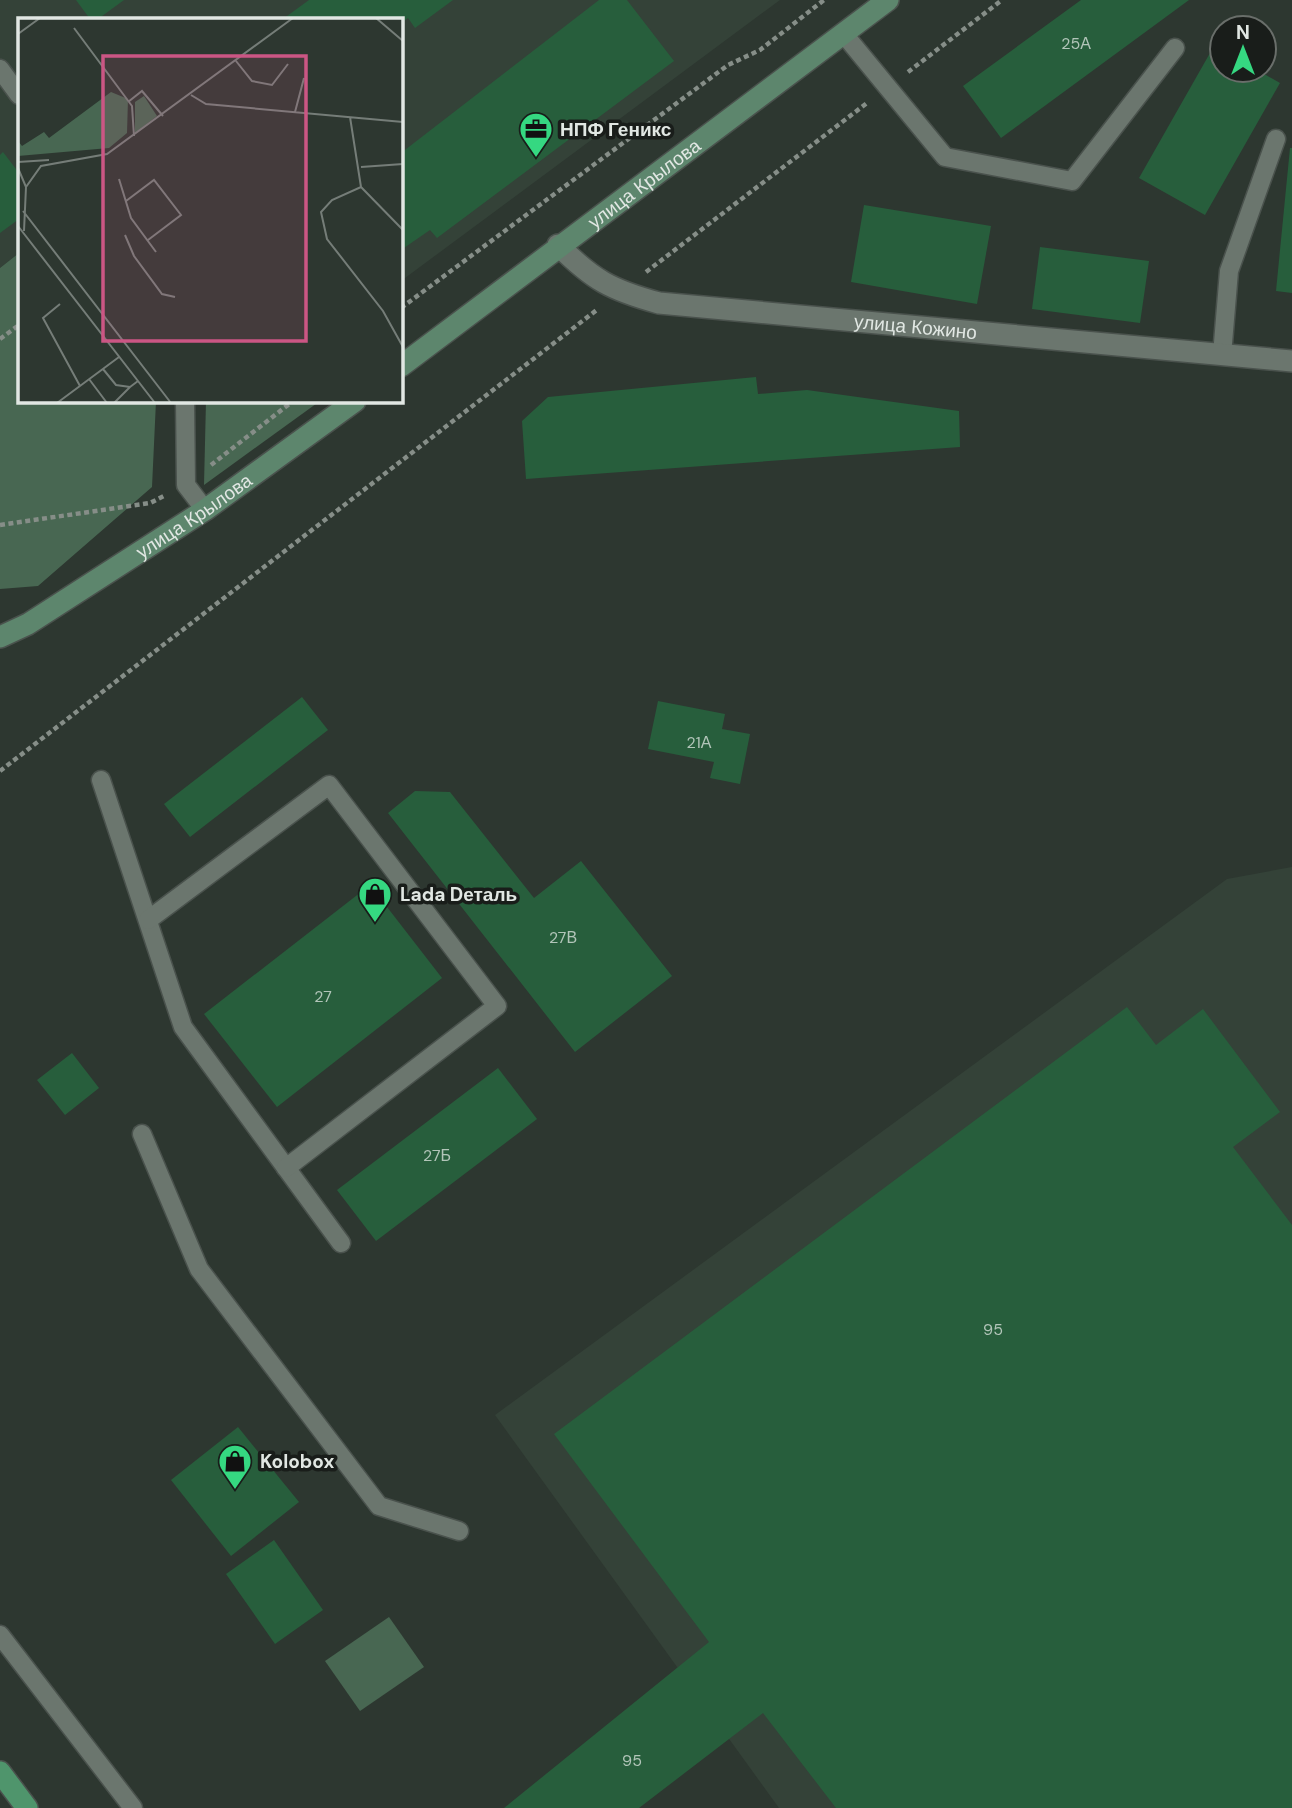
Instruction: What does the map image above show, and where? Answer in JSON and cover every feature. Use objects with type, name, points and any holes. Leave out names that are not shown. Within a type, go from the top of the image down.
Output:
[{"type":"main road","name":"улица Крылова","points":[[402,365],[558,245],[888,0]]},
{"type":"main road","name":"улица Крылова","points":[[0,637],[28,624],[205,510],[354,402]]},
{"type":"main road","name":"улица Крылова","points":[[0,626],[28,624]]},
{"type":"main road","points":[[0,1772],[27,1808]]},
{"type":"street","name":"улица Кожино","points":[[558,245],[587,273],[620,292],[659,303],[1292,361]]},
{"type":"lane","points":[[843,33],[945,157],[1072,181],[1175,48]]},
{"type":"lane","points":[[0,69],[18,94]]},
{"type":"lane","points":[[1222,355],[1229,271],[1276,139]]},
{"type":"lane","points":[[185,402],[186,485],[205,510]]},
{"type":"lane","points":[[101,780],[183,1027],[341,1242]]},
{"type":"lane","points":[[148,920],[329,785],[497,1006],[286,1168]]},
{"type":"lane","points":[[142,1134],[199,1269],[379,1506],[460,1531]]},
{"type":"lane","points":[[0,1635],[133,1808]]},
{"type":"path","points":[[402,307],[728,65],[760,50],[824,0]]},
{"type":"path","points":[[0,771],[1002,0]]},
{"type":"path","points":[[0,340],[18,327]]},
{"type":"path","points":[[0,525],[150,503],[186,485],[292,402]]},
{"type":"shaded area","points":[[0,0],[780,0],[402,280],[402,18],[18,18],[18,254],[0,268]]},
{"type":"shaded area","points":[[1292,867],[1292,1808],[779,1808],[495,1415],[1227,879]]},
{"type":"green space","points":[[18,254],[18,402],[156,402],[152,487],[38,586],[0,589],[0,268]]},
{"type":"green space","points":[[206,402],[319,402],[204,485]]},
{"type":"green space","points":[[389,1617],[424,1667],[360,1711],[325,1661]]},
{"type":"building","points":[[76,0],[124,0],[99,18],[89,18]]},
{"type":"building","points":[[309,0],[453,0],[415,28],[408,18],[402,22],[402,18],[284,18]]},
{"type":"building","points":[[599,0],[627,0],[674,61],[437,238],[430,230],[402,249],[402,152]]},
{"type":"building","points":[[1081,0],[1189,0],[1001,138],[963,86]]},
{"type":"building","points":[[1208,57],[1208,84],[1280,83],[1205,215],[1139,178]]},
{"type":"building","points":[[1292,148],[1292,293],[1276,291]]},
{"type":"building","points":[[3,152],[18,172],[18,220],[0,233],[0,155]]},
{"type":"building","points":[[864,205],[991,226],[977,304],[851,282]]},
{"type":"building","points":[[1040,247],[1149,261],[1140,323],[1032,309]]},
{"type":"building","points":[[756,377],[758,394],[807,390],[959,411],[960,447],[526,479],[522,421],[548,397]]},
{"type":"building","points":[[302,697],[328,730],[190,837],[164,804]]},
{"type":"building","points":[[658,701],[725,714],[722,729],[750,734],[740,784],[710,778],[714,762],[648,749]]},
{"type":"building","points":[[415,791],[450,792],[534,898],[581,861],[672,976],[575,1052],[388,813]]},
{"type":"building","points":[[370,885],[442,978],[277,1107],[204,1014]]},
{"type":"building","points":[[1127,1007],[1156,1045],[1203,1009],[1280,1112],[1233,1147],[1292,1225],[1292,1808],[836,1808],[763,1713],[639,1808],[504,1808],[709,1642],[554,1434]]},
{"type":"building","points":[[72,1053],[99,1088],[65,1115],[37,1080]]},
{"type":"building","points":[[498,1068],[537,1119],[376,1241],[337,1190]]},
{"type":"building","name":"Kolobox","points":[[238,1427],[299,1502],[231,1556],[171,1480]]},
{"type":"building","points":[[274,1540],[323,1610],[275,1644],[226,1574]]},
{"type":"place","name":"НПФ Геникс","points":[[536,159]]},
{"type":"place","name":"Lada Dеталь","points":[[375,924]]},
{"type":"place","name":"Kolobox","points":[[235,1491]]}]
